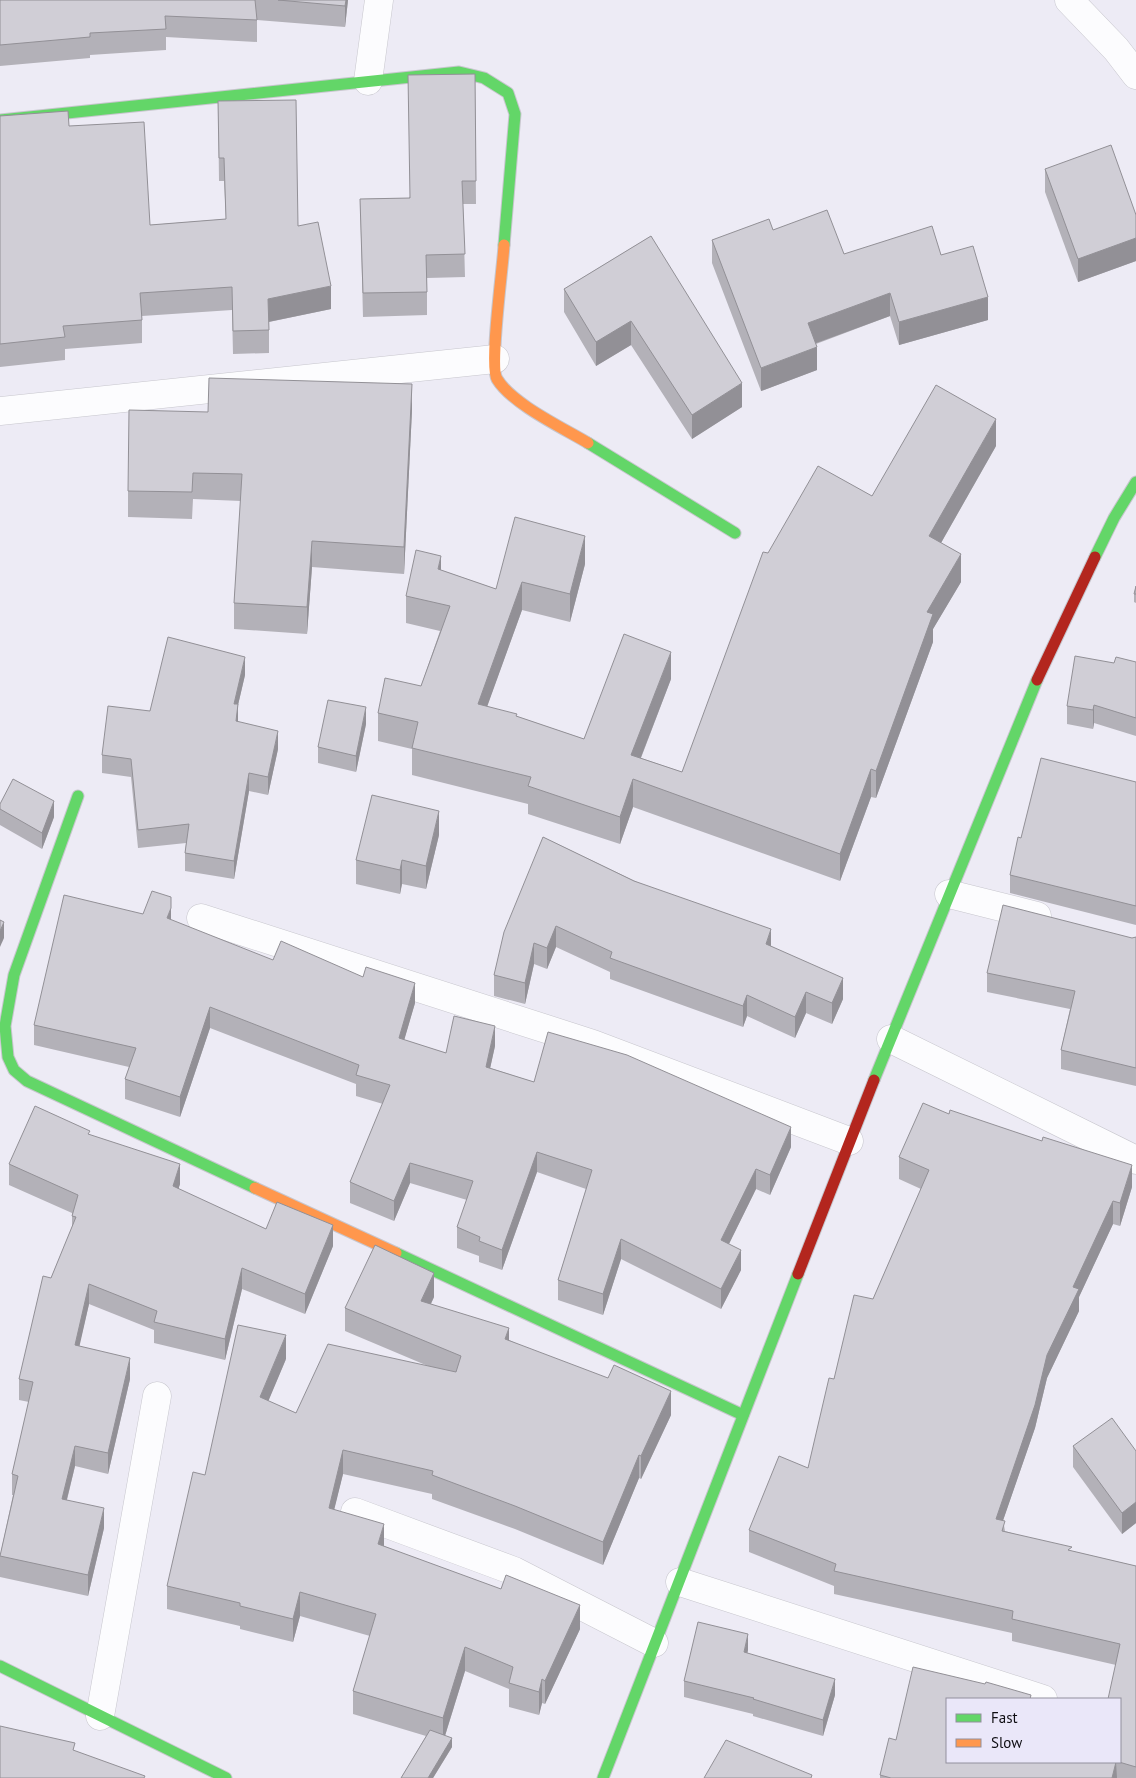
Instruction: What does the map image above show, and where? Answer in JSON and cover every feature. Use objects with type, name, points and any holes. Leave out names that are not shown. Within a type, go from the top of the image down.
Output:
[{"type":"street","points":[[368,81],[379,0]]},
{"type":"street","points":[[1069,0],[1116,49],[1136,75]]},
{"type":"street","points":[[0,120],[459,72],[484,78],[508,92],[515,114],[496,378],[512,397],[734,532]]},
{"type":"street","points":[[0,411],[496,359]]},
{"type":"street","points":[[603,1778],[850,1141],[1024,708],[1106,534],[1136,482]]},
{"type":"street","points":[[78,796],[14,975],[5,1026],[8,1057],[14,1070],[27,1081],[743,1415]]},
{"type":"street","points":[[949,894],[1061,922]]},
{"type":"street","points":[[201,918],[592,1044],[850,1141]]},
{"type":"street","points":[[891,1039],[1136,1160]]},
{"type":"street","points":[[100,1716],[157,1396]]},
{"type":"street","points":[[355,1512],[514,1571],[654,1644]]},
{"type":"street","points":[[680,1582],[1040,1698]]},
{"type":"street","points":[[0,1666],[226,1778]]},
{"type":"building","points":[[0,0],[255,0],[257,20],[165,16],[166,29],[90,33],[90,37],[0,45]]},
{"type":"building","points":[[278,0],[346,0],[345,6]]},
{"type":"building","points":[[475,74],[476,181],[462,181],[465,254],[426,255],[427,292],[363,293],[360,199],[410,198],[408,75]]},
{"type":"building","points":[[296,100],[298,226],[318,222],[331,286],[268,299],[269,330],[233,331],[232,287],[140,293],[142,320],[63,326],[65,337],[0,344],[0,116],[68,111],[69,126],[144,122],[150,225],[226,219],[224,158],[219,158],[218,101]]},
{"type":"building","points":[[1111,145],[1136,215],[1136,238],[1078,259],[1045,169]]},
{"type":"building","points":[[827,210],[844,254],[932,226],[941,255],[973,246],[988,297],[899,322],[890,293],[808,323],[817,347],[761,368],[712,240],[769,219],[773,230]]},
{"type":"building","points":[[651,236],[742,383],[692,415],[631,321],[596,342],[564,289]]},
{"type":"building","points":[[209,378],[412,384],[404,547],[312,541],[307,607],[234,603],[242,474],[193,473],[192,492],[128,491],[129,410],[208,412]]},
{"type":"building","points":[[936,385],[996,419],[929,536],[961,554],[927,612],[933,614],[876,771],[871,769],[840,854],[633,779],[620,817],[528,786],[531,777],[412,748],[418,722],[378,713],[385,678],[421,686],[450,606],[406,596],[416,550],[441,556],[438,569],[496,589],[515,517],[585,536],[570,594],[522,582],[478,704],[517,714],[516,716],[584,739],[624,634],[671,652],[631,755],[682,772],[763,552],[768,553],[818,466],[872,496]]},
{"type":"building","points":[[168,637],[245,657],[234,704],[238,704],[236,721],[278,731],[268,777],[249,773],[234,861],[185,853],[189,824],[138,830],[131,759],[102,755],[108,706],[150,711]]},
{"type":"building","points":[[1075,656],[1114,663],[1116,657],[1136,662],[1136,718],[1094,705],[1093,710],[1067,706]]},
{"type":"building","points":[[328,700],[366,707],[356,756],[318,747]]},
{"type":"building","points":[[1041,758],[1136,782],[1136,906],[1010,875],[1018,837],[1021,838]]},
{"type":"building","points":[[13,779],[54,801],[42,833],[0,809],[0,804]]},
{"type":"building","points":[[372,795],[439,811],[426,866],[402,860],[400,870],[356,860]]},
{"type":"building","points":[[543,837],[634,881],[771,929],[766,944],[843,978],[832,1003],[806,992],[795,1017],[747,995],[743,1006],[610,958],[612,952],[556,926],[547,948],[534,943],[525,983],[494,975],[504,932]]},
{"type":"building","points":[[152,891],[171,897],[171,908],[167,918],[273,960],[281,941],[363,977],[366,967],[415,983],[399,1038],[446,1053],[454,1016],[495,1026],[486,1067],[534,1082],[548,1032],[627,1055],[791,1127],[770,1175],[756,1169],[721,1240],[741,1250],[721,1289],[621,1239],[603,1294],[558,1280],[592,1170],[537,1152],[502,1250],[479,1241],[480,1237],[457,1227],[473,1181],[410,1163],[394,1201],[350,1182],[390,1085],[356,1075],[359,1065],[210,1007],[180,1097],[125,1079],[136,1048],[34,1025],[64,895],[143,914]]},
{"type":"building","points":[[1003,905],[1132,938],[1136,937],[1136,1068],[1061,1050],[1075,991],[987,973]]},
{"type":"building","points":[[0,920],[4,922],[0,931]]},
{"type":"building","points":[[923,1103],[949,1114],[950,1110],[1042,1141],[1043,1137],[1132,1165],[1120,1203],[1113,1201],[1073,1287],[1079,1289],[1047,1355],[1035,1405],[996,1519],[1005,1521],[1002,1531],[1072,1547],[1068,1550],[1136,1566],[1136,1767],[1121,1763],[1121,1698],[1108,1698],[1120,1644],[1012,1619],[1013,1611],[834,1571],[836,1564],[749,1530],[779,1456],[808,1468],[829,1378],[834,1379],[854,1295],[873,1299],[929,1170],[899,1157]]},
{"type":"building","points":[[35,1106],[90,1131],[88,1134],[180,1164],[173,1186],[266,1229],[277,1202],[333,1225],[305,1294],[242,1268],[225,1339],[154,1322],[157,1311],[89,1284],[75,1345],[130,1358],[108,1453],[75,1446],[62,1499],[104,1508],[88,1575],[0,1556],[18,1476],[12,1474],[33,1382],[19,1379],[43,1276],[51,1278],[76,1217],[72,1216],[78,1195],[9,1164]]},
{"type":"building","points":[[375,1245],[434,1273],[421,1301],[509,1328],[505,1339],[608,1378],[614,1365],[671,1391],[641,1456],[639,1455],[603,1542],[432,1475],[433,1471],[343,1450],[329,1508],[384,1524],[378,1544],[501,1589],[506,1575],[580,1605],[545,1681],[542,1679],[539,1692],[509,1683],[513,1667],[465,1647],[443,1718],[353,1691],[376,1614],[300,1592],[293,1619],[240,1606],[240,1603],[167,1586],[193,1472],[205,1475],[238,1325],[286,1335],[260,1397],[296,1413],[328,1344],[456,1372],[461,1356],[345,1308]]},
{"type":"building","points":[[1112,1418],[1136,1451],[1136,1502],[1122,1513],[1073,1446]]},
{"type":"building","points":[[698,1622],[748,1634],[744,1652],[835,1679],[823,1720],[754,1698],[684,1681]]},
{"type":"building","points":[[913,1667],[985,1684],[986,1682],[1031,1695],[1030,1698],[946,1698],[946,1763],[1116,1763],[1112,1778],[891,1778],[880,1775],[889,1738],[896,1740]]},
{"type":"building","points":[[0,1726],[75,1743],[73,1750],[145,1776],[144,1778],[0,1778]]},
{"type":"building","points":[[430,1730],[452,1738],[428,1778],[401,1778]]},
{"type":"building","points":[[726,1740],[812,1775],[811,1778],[704,1778]]},
{"type":"traffic: fast","points":[[0,120],[459,72],[484,78],[508,93],[515,114],[504,245]]},
{"type":"traffic: fast","points":[[588,443],[735,533]]},
{"type":"traffic: fast","points":[[1095,557],[1114,518],[1136,482]]},
{"type":"traffic: fast","points":[[874,1080],[1037,680]]},
{"type":"traffic: fast","points":[[78,796],[14,975],[5,1026],[8,1057],[14,1070],[27,1081],[255,1188]]},
{"type":"traffic: fast","points":[[396,1253],[743,1415]]},
{"type":"traffic: fast","points":[[603,1778],[798,1274]]},
{"type":"traffic: fast","points":[[0,1666],[226,1778]]},
{"type":"traffic: slow","points":[[504,245],[495,337],[495,370],[497,379],[504,388],[526,406],[588,443]]},
{"type":"traffic: slow","points":[[255,1188],[396,1253]]},
{"type":"traffic: jam","points":[[1037,680],[1095,557]]},
{"type":"traffic: jam","points":[[798,1274],[874,1080]]}]
